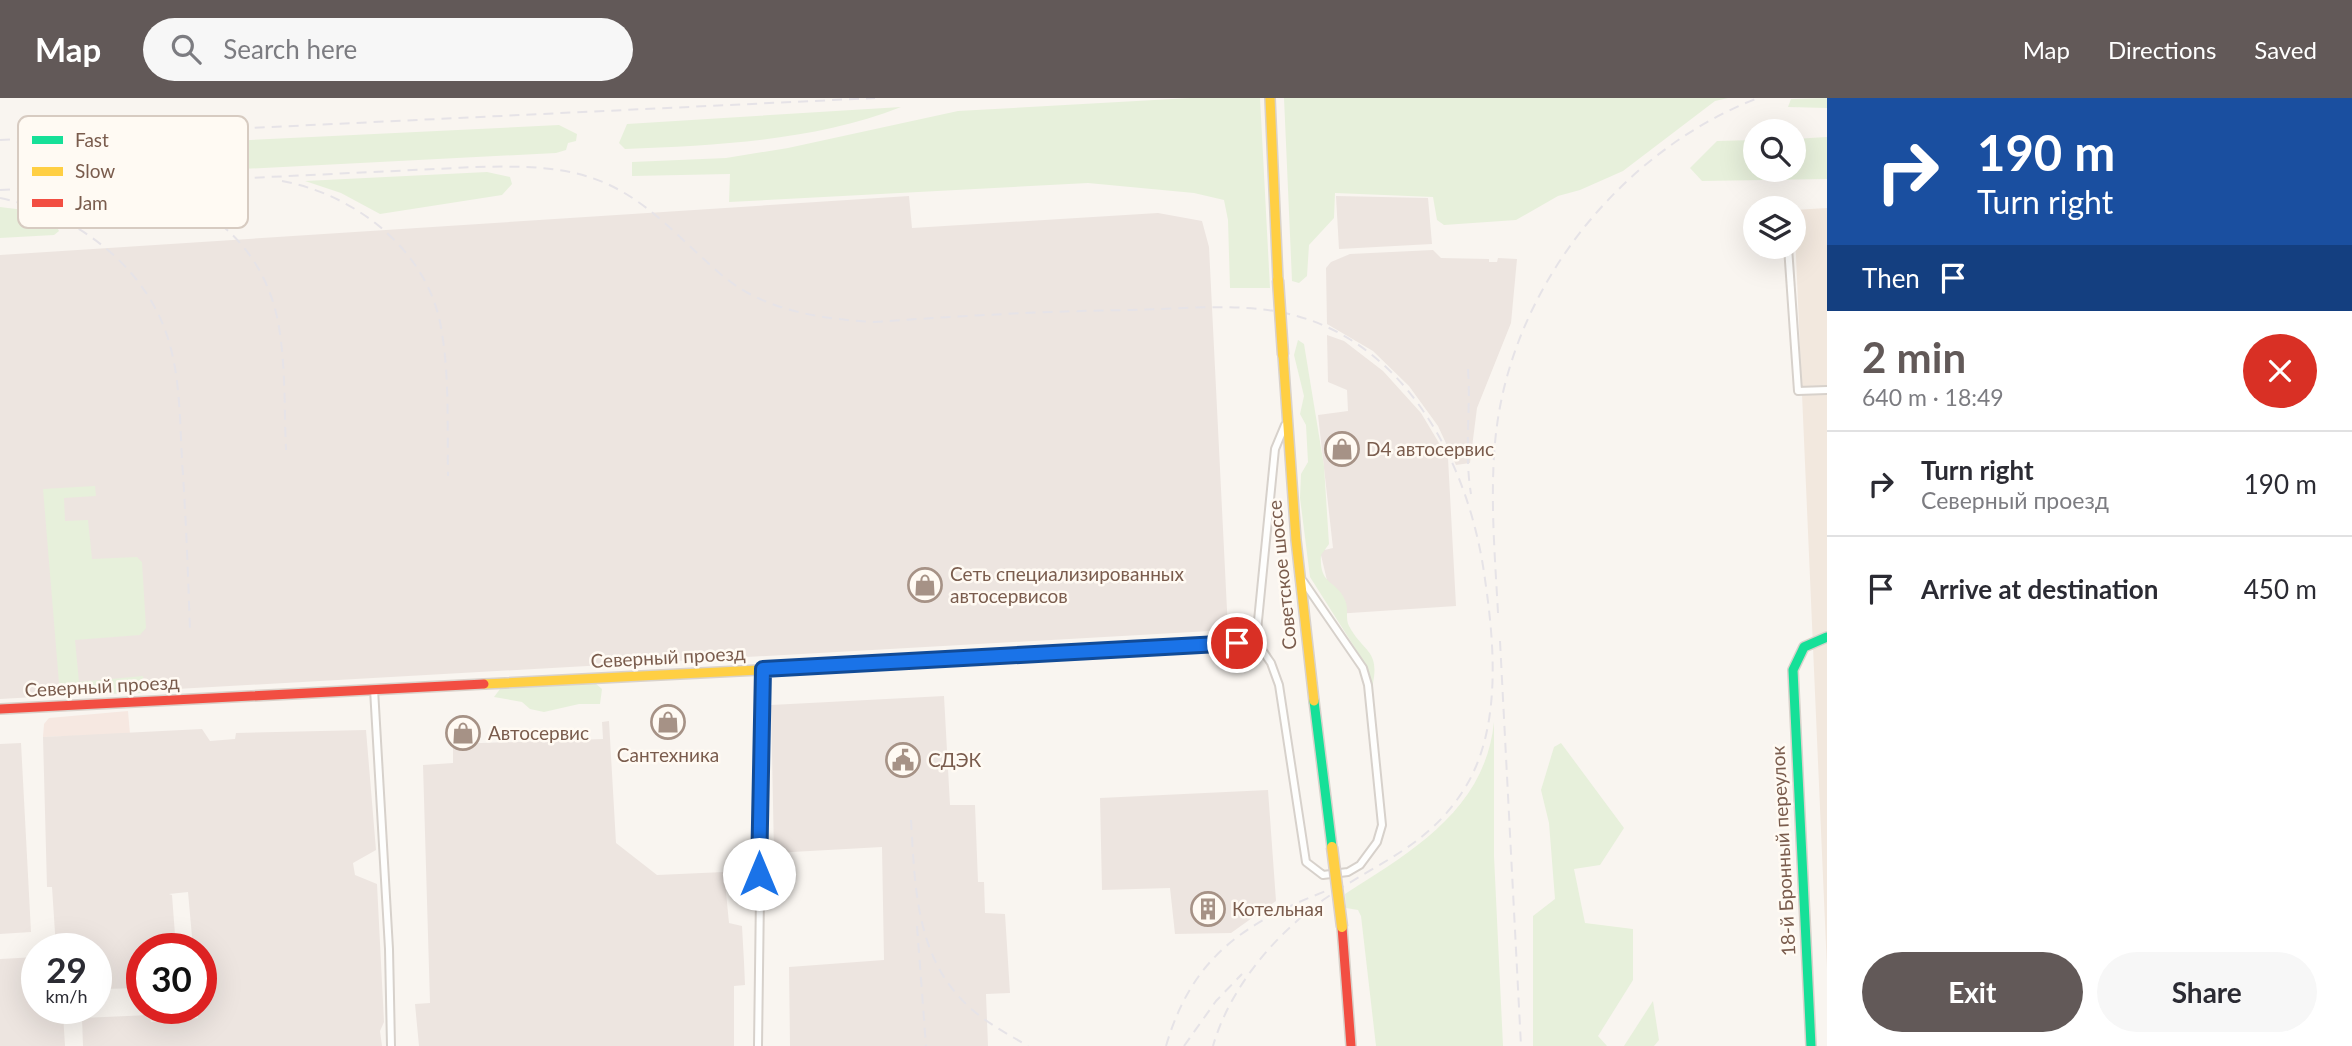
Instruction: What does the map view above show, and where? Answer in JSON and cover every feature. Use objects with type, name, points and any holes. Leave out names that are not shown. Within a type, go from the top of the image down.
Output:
[{"type":"street","name":"Советское шоссе","points":[[1270,98],[1285,425],[1298,575],[1342,927],[1351,1046]]},
{"type":"street","points":[[1789,259],[1798,391],[1827,390]]},
{"type":"street","points":[[1285,425],[1275,449],[1256,642],[1271,663],[1279,685],[1306,862],[1323,875],[1348,872],[1360,865],[1369,855],[1382,825],[1368,685],[1363,668],[1298,575]]},
{"type":"street","name":"18-й Бронный переулок","points":[[1811,1046],[1793,691],[1796,654],[1805,644],[1827,637]]},
{"type":"street","name":"Северный проезд","points":[[0,709],[1176,649],[1256,642]]},
{"type":"street","points":[[758,1046],[763,669]]},
{"type":"street","points":[[374,690],[390,949],[391,1046]]},
{"type":"shaded area","points":[[909,196],[912,228],[1158,213],[1202,221],[1209,247],[1228,630],[0,699],[0,255]]},
{"type":"shaded area","points":[[1336,196],[1428,198],[1432,244],[1339,249]]},
{"type":"shaded area","points":[[1827,208],[1827,969],[1796,259],[1806,259],[1806,209]]},
{"type":"shaded area","points":[[1433,250],[1441,258],[1489,259],[1489,262],[1497,262],[1498,258],[1517,259],[1511,323],[1477,408],[1470,463],[1456,465],[1438,426],[1409,386],[1373,351],[1327,324],[1326,268],[1331,262],[1350,254]]},
{"type":"shaded area","points":[[1327,335],[1344,341],[1383,371],[1421,413],[1448,458],[1456,606],[1335,614],[1320,551],[1333,548],[1318,415],[1348,411],[1347,390],[1328,382]]},
{"type":"shaded area","points":[[944,696],[950,805],[975,805],[978,882],[984,882],[985,913],[1005,914],[1010,993],[986,994],[988,1046],[790,1046],[789,967],[884,960],[882,847],[774,853],[771,705]]},
{"type":"shaded area","points":[[128,711],[130,734],[43,737],[44,724],[49,718]]},
{"type":"shaded area","points":[[609,721],[616,843],[657,875],[724,872],[729,923],[742,926],[745,985],[734,986],[734,1046],[419,1046],[415,1004],[430,1003],[423,765],[453,763],[453,744],[603,739],[602,722]]},
{"type":"shaded area","points":[[202,729],[210,741],[235,739],[236,733],[366,730],[376,850],[353,863],[355,875],[377,884],[384,1022],[380,1031],[382,1046],[83,1046],[82,1024],[112,1024],[112,1017],[126,1016],[126,1024],[217,1024],[217,933],[192,933],[188,892],[169,894],[172,895],[175,933],[126,933],[126,988],[112,989],[112,933],[55,933],[52,887],[47,887],[43,737]]},
{"type":"shaded area","points":[[21,743],[31,932],[0,934],[0,744]]},
{"type":"shaded area","points":[[1268,790],[1276,901],[1231,933],[1175,934],[1170,888],[1102,890],[1100,798]]},
{"type":"shaded area","points":[[21,958],[21,1024],[64,1024],[65,1046],[0,1046],[0,959]]},
{"type":"green space","points":[[1190,98],[1260,98],[1270,288],[1230,288],[1228,220],[1224,200],[1194,193],[1088,183],[729,202],[730,174],[632,176],[632,162],[726,158],[788,148],[958,111]]},
{"type":"green space","points":[[1284,98],[1728,98],[1715,101],[1623,171],[1580,190],[1558,196],[1516,220],[1444,225],[1437,220],[1433,197],[1335,193],[1334,218],[1309,245],[1307,276],[1299,283],[1292,281]]},
{"type":"green space","points":[[1827,98],[1827,108],[1788,107],[1791,99]]},
{"type":"green space","points":[[901,107],[834,127],[765,139],[625,149],[619,143],[627,124]]},
{"type":"green space","points":[[559,125],[577,134],[576,141],[568,143],[566,150],[556,153],[248,169],[248,140]]},
{"type":"green space","points":[[1827,137],[1827,179],[1806,179],[1806,138]]},
{"type":"green space","points":[[1743,140],[1743,180],[1702,181],[1690,168],[1717,141]]},
{"type":"green space","points":[[487,172],[510,177],[512,184],[502,195],[380,214],[341,193],[305,181]]},
{"type":"green space","points":[[0,207],[18,209],[18,228],[57,228],[59,231],[54,235],[0,238]]},
{"type":"green space","points":[[1298,340],[1304,344],[1324,466],[1329,544],[1321,555],[1321,565],[1325,577],[1345,600],[1349,626],[1373,659],[1372,688],[1362,659],[1310,577],[1300,498],[1301,474],[1308,462],[1306,425],[1300,414],[1304,396],[1294,355]]},
{"type":"green space","points":[[95,486],[96,496],[64,498],[65,521],[88,520],[92,559],[137,557],[142,562],[146,628],[140,635],[75,640],[79,682],[143,676],[145,693],[60,695],[43,489]]},
{"type":"green space","points":[[595,683],[602,689],[600,704],[579,704],[544,712],[530,709],[522,702],[494,697],[500,689]]},
{"type":"green space","points":[[1494,722],[1494,856],[1503,1046],[1376,1046],[1361,916],[1358,910],[1346,908],[1345,894],[1419,844],[1461,804],[1488,753]]},
{"type":"green space","points":[[1561,743],[1624,828],[1600,865],[1574,869],[1585,923],[1633,929],[1633,980],[1598,1036],[1607,1046],[1533,1046],[1533,916],[1555,899],[1549,823],[1541,790],[1554,747]]},
{"type":"green space","points":[[1653,1001],[1659,1040],[1654,1046],[1624,1046]]},
{"type":"railway","points":[[248,128],[875,98]]},
{"type":"railway","points":[[1498,613],[1493,507],[1495,443],[1504,387],[1522,333],[1547,282],[1579,234],[1617,191],[1660,153],[1707,122],[1758,98]]},
{"type":"railway","points":[[0,140],[18,139]]},
{"type":"railway","points":[[248,178],[476,167],[569,172],[604,182],[621,191],[649,210],[739,288],[757,298],[794,311],[874,322],[1206,307],[1262,309],[1322,325],[1360,346],[1392,373],[1420,406],[1442,443],[1461,483],[1474,524],[1487,593],[1492,652],[1490,711],[1485,739],[1476,766],[1463,791],[1434,826],[1418,840],[1307,912],[1257,963],[1231,1003],[1213,1046]]},
{"type":"railway","points":[[282,181],[334,198],[359,212],[382,228],[419,270],[432,295],[443,341],[448,476]]},
{"type":"railway","points":[[0,190],[18,189]]},
{"type":"railway","points":[[0,198],[18,203]]},
{"type":"railway","points":[[76,228],[129,270],[147,294],[161,320],[171,349],[178,390],[190,631]]},
{"type":"railway","points":[[225,228],[248,253],[261,274],[278,322],[284,370],[286,450]]},
{"type":"railway","points":[[1468,369],[1468,463],[1471,494]]},
{"type":"railway","points":[[1500,641],[1521,1046]]},
{"type":"railway","points":[[911,820],[921,917],[936,963],[948,984],[965,1003],[1028,1046]]},
{"type":"railway","points":[[1166,1046],[1190,989],[1206,966],[1225,947],[1270,916],[1326,891]]},
{"type":"railway","points":[[917,926],[926,1046]]},
{"type":"railway","points":[[1184,1046],[1216,1001],[1242,974]]},
{"type":"traffic: fast","points":[[1811,1046],[1793,670],[1804,647],[1827,637]]},
{"type":"traffic: fast","points":[[1094,653],[1256,641]]},
{"type":"traffic: fast","points":[[1314,701],[1332,847]]},
{"type":"traffic: slow","points":[[1270,98],[1278,280]]},
{"type":"traffic: slow","points":[[1278,280],[1283,355]]},
{"type":"traffic: slow","points":[[1283,355],[1296,540],[1314,701]]},
{"type":"traffic: slow","points":[[484,684],[1094,653]]},
{"type":"traffic: slow","points":[[1332,847],[1342,927]]},
{"type":"traffic: jam","points":[[0,709],[484,684]]},
{"type":"traffic: jam","points":[[1342,927],[1351,1046]]},
{"type":"place","name":"D4 автосервис","points":[[1342,449]]},
{"type":"place","name":"Сеть специализированных автосервисов","points":[[925,585]]},
{"type":"place","name":"Сантехника","points":[[668,722]]},
{"type":"place","name":"Автосервис","points":[[463,733]]},
{"type":"place","name":"СДЭК","points":[[903,760]]},
{"type":"place","name":"Котельная","points":[[1208,909]]},
{"type":"route","points":[[759,874],[763,669],[1176,649],[1237,643]]}]
